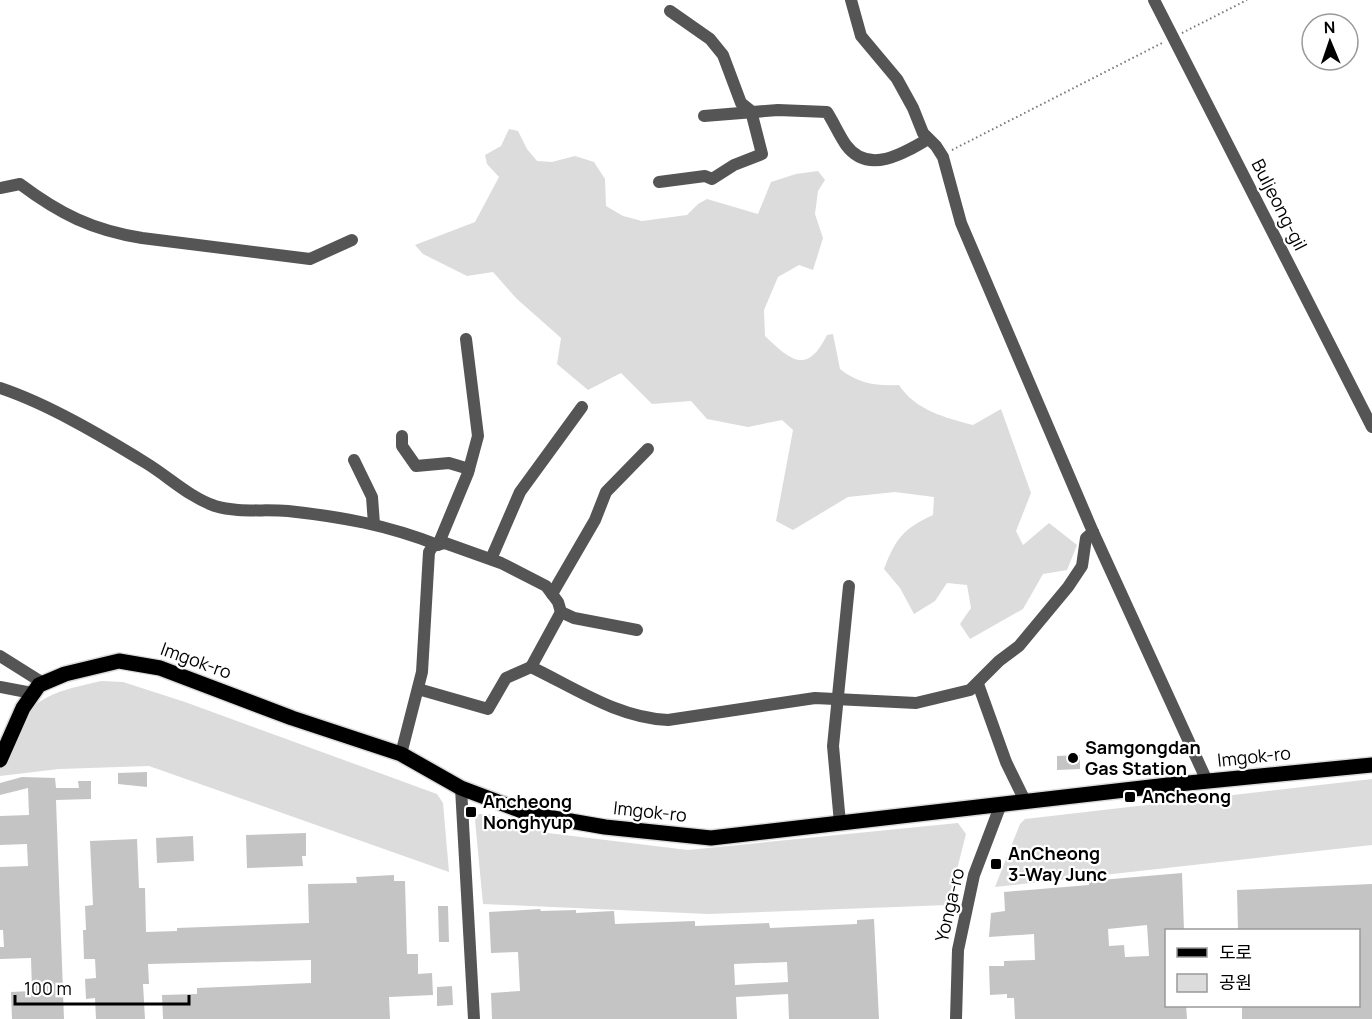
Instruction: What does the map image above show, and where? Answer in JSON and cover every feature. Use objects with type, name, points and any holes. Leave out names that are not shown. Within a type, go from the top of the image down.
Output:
[{"type":"main road","name":"Imgok-ro","points":[[37,688],[65,674],[119,661],[149,664],[292,718],[401,754],[461,788],[530,814],[605,827],[711,838],[1025,801],[1372,765]]},
{"type":"main road","points":[[0,760],[11,731],[37,688]]},
{"type":"street","points":[[852,0],[861,36],[897,80],[913,108],[923,133],[942,157],[961,223],[1093,532],[1207,781]]},
{"type":"street","name":"Buljeong-gil","points":[[1154,0],[1372,427]]},
{"type":"street","points":[[659,182],[705,176],[711,179],[734,165],[762,154],[751,111],[741,103],[726,62],[717,47],[670,11]]},
{"type":"street","points":[[704,116],[732,115],[751,111],[827,112],[846,144],[858,158],[866,161],[882,160],[913,148],[928,139]]},
{"type":"street","points":[[0,188],[20,184],[56,211],[116,234],[134,237],[310,259],[352,240]]},
{"type":"street","points":[[438,545],[469,469],[478,436],[466,339]]},
{"type":"street","points":[[0,388],[73,422],[143,461],[195,497],[217,506],[233,510],[294,512],[374,524],[438,545]]},
{"type":"street","points":[[491,559],[520,492],[582,407]]},
{"type":"street","points":[[402,436],[402,446],[416,466],[449,463],[469,469]]},
{"type":"street","points":[[552,594],[595,520],[606,492],[648,449]]},
{"type":"street","points":[[354,460],[372,497],[374,524]]},
{"type":"street","points":[[531,667],[584,696],[652,719],[668,720],[781,702],[839,699],[916,703],[958,694],[978,684],[992,668],[1031,634],[1082,566],[1086,538],[1093,532]]},
{"type":"street","points":[[401,754],[422,672],[429,552],[433,546],[445,543],[491,559],[546,586],[558,602],[561,612],[531,667],[506,678],[488,709],[418,689]]},
{"type":"street","points":[[840,823],[833,746],[849,586]]},
{"type":"street","points":[[561,612],[574,618],[637,630]]},
{"type":"street","points":[[0,656],[37,688]]},
{"type":"street","points":[[978,684],[1006,762],[1025,801]]},
{"type":"street","points":[[0,687],[37,688]]},
{"type":"street","points":[[461,788],[474,1019]]},
{"type":"street","name":"Yonga-ro","points":[[956,1019],[958,950],[974,875],[1001,804]]},
{"type":"path","points":[[942,157],[1247,0]]},
{"type":"green space","points":[[509,129],[518,131],[527,149],[537,161],[552,162],[575,156],[594,162],[605,179],[606,206],[623,216],[642,221],[687,215],[707,199],[758,214],[771,182],[796,174],[818,171],[825,180],[818,191],[815,214],[823,238],[813,270],[799,265],[778,277],[764,310],[765,336],[783,352],[798,360],[813,356],[827,335],[833,334],[840,369],[868,383],[899,385],[922,407],[952,419],[973,425],[1001,409],[1031,493],[1016,531],[1023,545],[1049,523],[1077,545],[1067,570],[1043,574],[1023,609],[970,639],[960,624],[971,608],[967,585],[947,583],[935,601],[914,614],[900,588],[884,569],[892,549],[907,530],[933,515],[934,497],[895,492],[848,497],[793,530],[776,521],[793,430],[782,420],[748,427],[707,419],[691,401],[652,404],[621,373],[588,390],[557,364],[561,338],[517,299],[493,272],[467,276],[423,254],[415,245],[475,222],[499,177],[487,164],[485,155],[501,146]]},
{"type":"green space","points":[[101,681],[123,682],[185,702],[437,794],[443,803],[449,872],[149,766],[59,769],[0,776],[1,758],[6,744],[30,710],[49,696]]},
{"type":"green space","points":[[1372,779],[1372,845],[995,887],[1020,824],[1025,819]]},
{"type":"green space","points":[[479,814],[488,814],[548,833],[688,850],[958,823],[966,834],[948,905],[708,914],[483,904],[475,820]]},
{"type":"building","points":[[1080,755],[1080,769],[1057,770],[1057,756]]},
{"type":"building","points":[[147,772],[147,787],[118,784],[118,773]]},
{"type":"building","points":[[22,777],[55,778],[56,788],[79,788],[78,781],[91,781],[91,799],[56,800],[64,1019],[12,1019],[11,992],[32,991],[31,958],[0,959],[0,947],[4,947],[3,930],[0,930],[0,867],[28,866],[27,844],[0,845],[0,816],[29,815],[28,788],[0,795],[0,783]]},
{"type":"building","points":[[306,833],[306,856],[302,856],[303,866],[247,868],[246,835]]},
{"type":"building","points":[[193,836],[194,861],[157,863],[156,838]]},
{"type":"building","points":[[137,839],[139,888],[145,888],[146,932],[177,931],[177,928],[309,923],[308,884],[357,883],[356,877],[394,875],[394,881],[405,881],[407,954],[418,954],[418,974],[432,973],[433,995],[389,997],[390,1019],[163,1019],[162,995],[197,994],[197,988],[311,983],[311,960],[148,964],[149,984],[143,984],[145,1019],[96,1019],[95,998],[86,999],[85,979],[96,978],[95,959],[84,959],[83,930],[86,930],[85,906],[93,905],[90,841]]},
{"type":"building","points":[[1182,873],[1184,929],[1165,929],[1165,1007],[1186,1007],[1187,1019],[1015,1019],[1014,998],[1007,998],[1007,994],[990,995],[989,966],[1004,966],[1004,961],[1035,960],[1034,934],[989,937],[991,913],[1005,911],[1004,892],[1089,885],[1089,881]],"holes":[[[1147,925],[1149,956],[1125,957],[1124,945],[1109,946],[1108,929]]]},
{"type":"building","points":[[1372,884],[1372,1019],[1242,1019],[1242,1007],[1360,1007],[1360,929],[1238,929],[1237,890]]},
{"type":"building","points":[[438,906],[448,906],[449,942],[439,942]]},
{"type":"building","points":[[540,909],[541,911],[576,910],[576,913],[614,911],[615,924],[695,921],[695,926],[769,923],[770,928],[857,924],[857,920],[874,919],[879,1019],[789,1019],[788,994],[736,997],[737,1019],[492,1019],[491,993],[520,991],[518,952],[491,953],[489,912]],"holes":[[[787,962],[788,982],[735,985],[734,964]]]},
{"type":"building","points":[[452,986],[453,1005],[437,1006],[437,987]]},
{"type":"place","name":"Samgongdan Gas Station","points":[[1073,758]]},
{"type":"place","name":"Ancheong","points":[[1130,797]]},
{"type":"place","name":"Ancheong Nonghyup","points":[[471,812]]},
{"type":"place","name":"AnCheong 3-Way Junc","points":[[996,864]]}]
